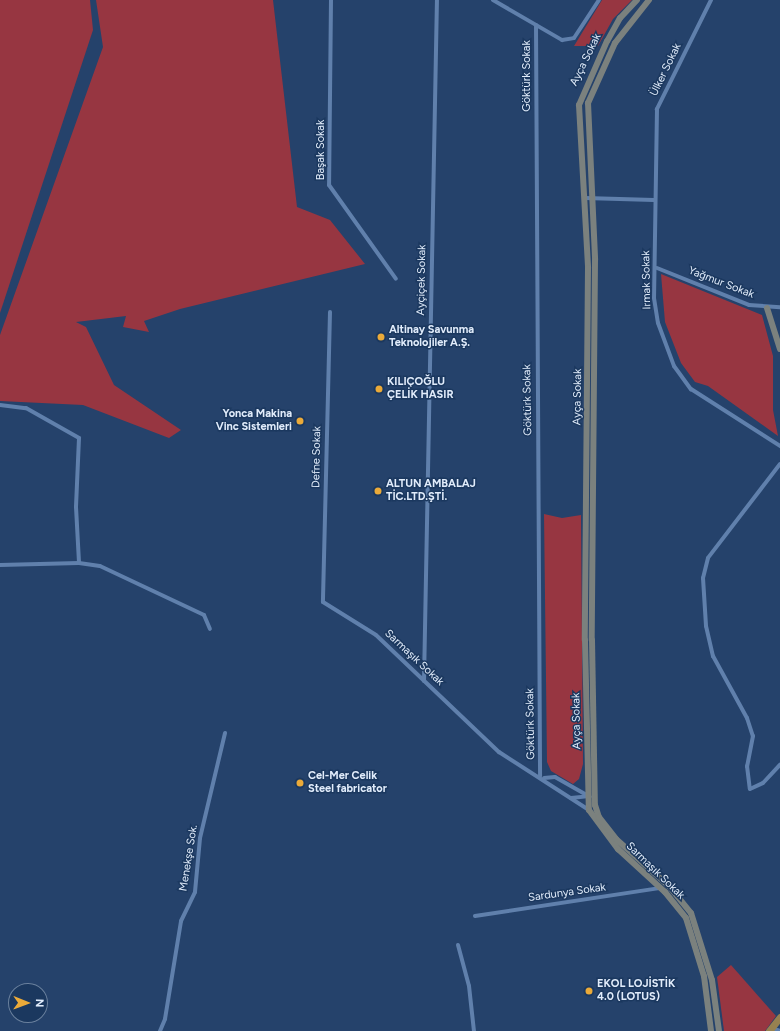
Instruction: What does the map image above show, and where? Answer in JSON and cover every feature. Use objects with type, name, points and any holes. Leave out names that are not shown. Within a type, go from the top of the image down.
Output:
[{"type":"main road","points":[[770,1029],[780,1017]]},
{"type":"street","name":"Başak Sokak","points":[[331,0],[329,185],[396,279]]},
{"type":"street","name":"Ayçiçek Sokak","points":[[424,681],[437,0]]},
{"type":"street","points":[[493,0],[562,40],[574,38],[599,0]]},
{"type":"street","name":"Ayça Sokak","points":[[598,812],[595,804],[594,784],[595,315],[580,95],[620,18],[636,0]]},
{"type":"street","points":[[649,0],[615,43],[590,93],[588,198],[654,200]]},
{"type":"street","name":"Ülker Sokak","points":[[654,200],[657,109],[711,0]]},
{"type":"street","name":"Göktürk Sokak","points":[[536,25],[542,777]]},
{"type":"street","name":"Ayça Sokak","points":[[588,198],[587,480],[589,810]]},
{"type":"street","name":"Irmak Sokak","points":[[654,200],[657,268],[654,298],[658,324],[674,366],[691,389],[780,446]]},
{"type":"street","name":"Yağmur Sokak","points":[[657,268],[749,305],[767,308],[780,307]]},
{"type":"street","points":[[767,308],[780,349]]},
{"type":"street","name":"Defne Sokak","points":[[323,602],[330,312]]},
{"type":"street","points":[[0,405],[26,408],[79,438],[76,507],[79,563]]},
{"type":"street","points":[[780,464],[708,558],[703,578],[706,626],[713,656],[747,718],[753,736],[746,766],[750,789],[763,783],[780,765]]},
{"type":"street","points":[[587,480],[594,480]]},
{"type":"street","points":[[0,565],[79,563],[100,566],[204,615],[210,629]]},
{"type":"street","name":"Sarmaşık Sokak","points":[[323,602],[376,636],[499,752],[542,777],[589,810],[618,849],[662,888],[676,898],[686,918],[700,960],[711,1031]]},
{"type":"street","name":"Menekşe Sok.","points":[[160,1031],[166,1019],[181,921],[195,892],[200,838],[226,733]]},
{"type":"street","name":"Sarmaşık Sokak","points":[[542,777],[555,776],[589,796],[595,804]]},
{"type":"street","points":[[577,788],[583,788],[588,781]]},
{"type":"street","points":[[570,798],[589,796],[594,784]]},
{"type":"street","name":"Sarmaşık Sokak","points":[[598,812],[616,839],[691,913],[707,958],[719,1031]]},
{"type":"street","name":"Sardunya Sokak","points":[[475,916],[662,888]]},
{"type":"street","points":[[458,945],[469,986],[474,1031]]},
{"type":"street","points":[[700,960],[707,958]]},
{"type":"street","points":[[770,1029],[780,1031]]},
{"type":"shaded area","points":[[0,0],[90,0],[93,30],[0,313]]},
{"type":"shaded area","points":[[96,0],[273,0],[297,207],[330,220],[365,264],[180,309],[144,321],[149,332],[123,327],[126,316],[76,322],[86,327],[114,385],[181,430],[169,438],[83,405],[0,401],[0,335],[103,47]]},
{"type":"shaded area","points":[[602,0],[632,0],[613,19],[598,46],[574,46]]},
{"type":"shaded area","points":[[661,274],[762,315],[773,356],[773,410],[778,436],[708,386],[695,382],[681,363],[665,322]]},
{"type":"shaded area","points":[[544,514],[562,518],[581,515],[583,764],[579,779],[573,784],[551,771],[547,762]]},
{"type":"shaded area","points":[[731,965],[776,1016],[765,1031],[724,1031],[717,977]]},
{"type":"place","name":"Altinay Savunma Teknolojiler A.Ş.","points":[[381,337]]},
{"type":"place","name":"KILIÇOĞLU ÇELİK HASIR","points":[[379,389]]},
{"type":"place","name":"Yonca Makina Vinc Sistemleri","points":[[300,421]]},
{"type":"place","name":"ALTUN AMBALAJ TİC.LTD.ŞTİ.","points":[[378,491]]},
{"type":"place","name":"Cel-Mer Celik Steel fabricator","points":[[300,783]]},
{"type":"place","name":"EKOL LOJİSTİK 4.0 (LOTUS)","points":[[589,991]]}]
